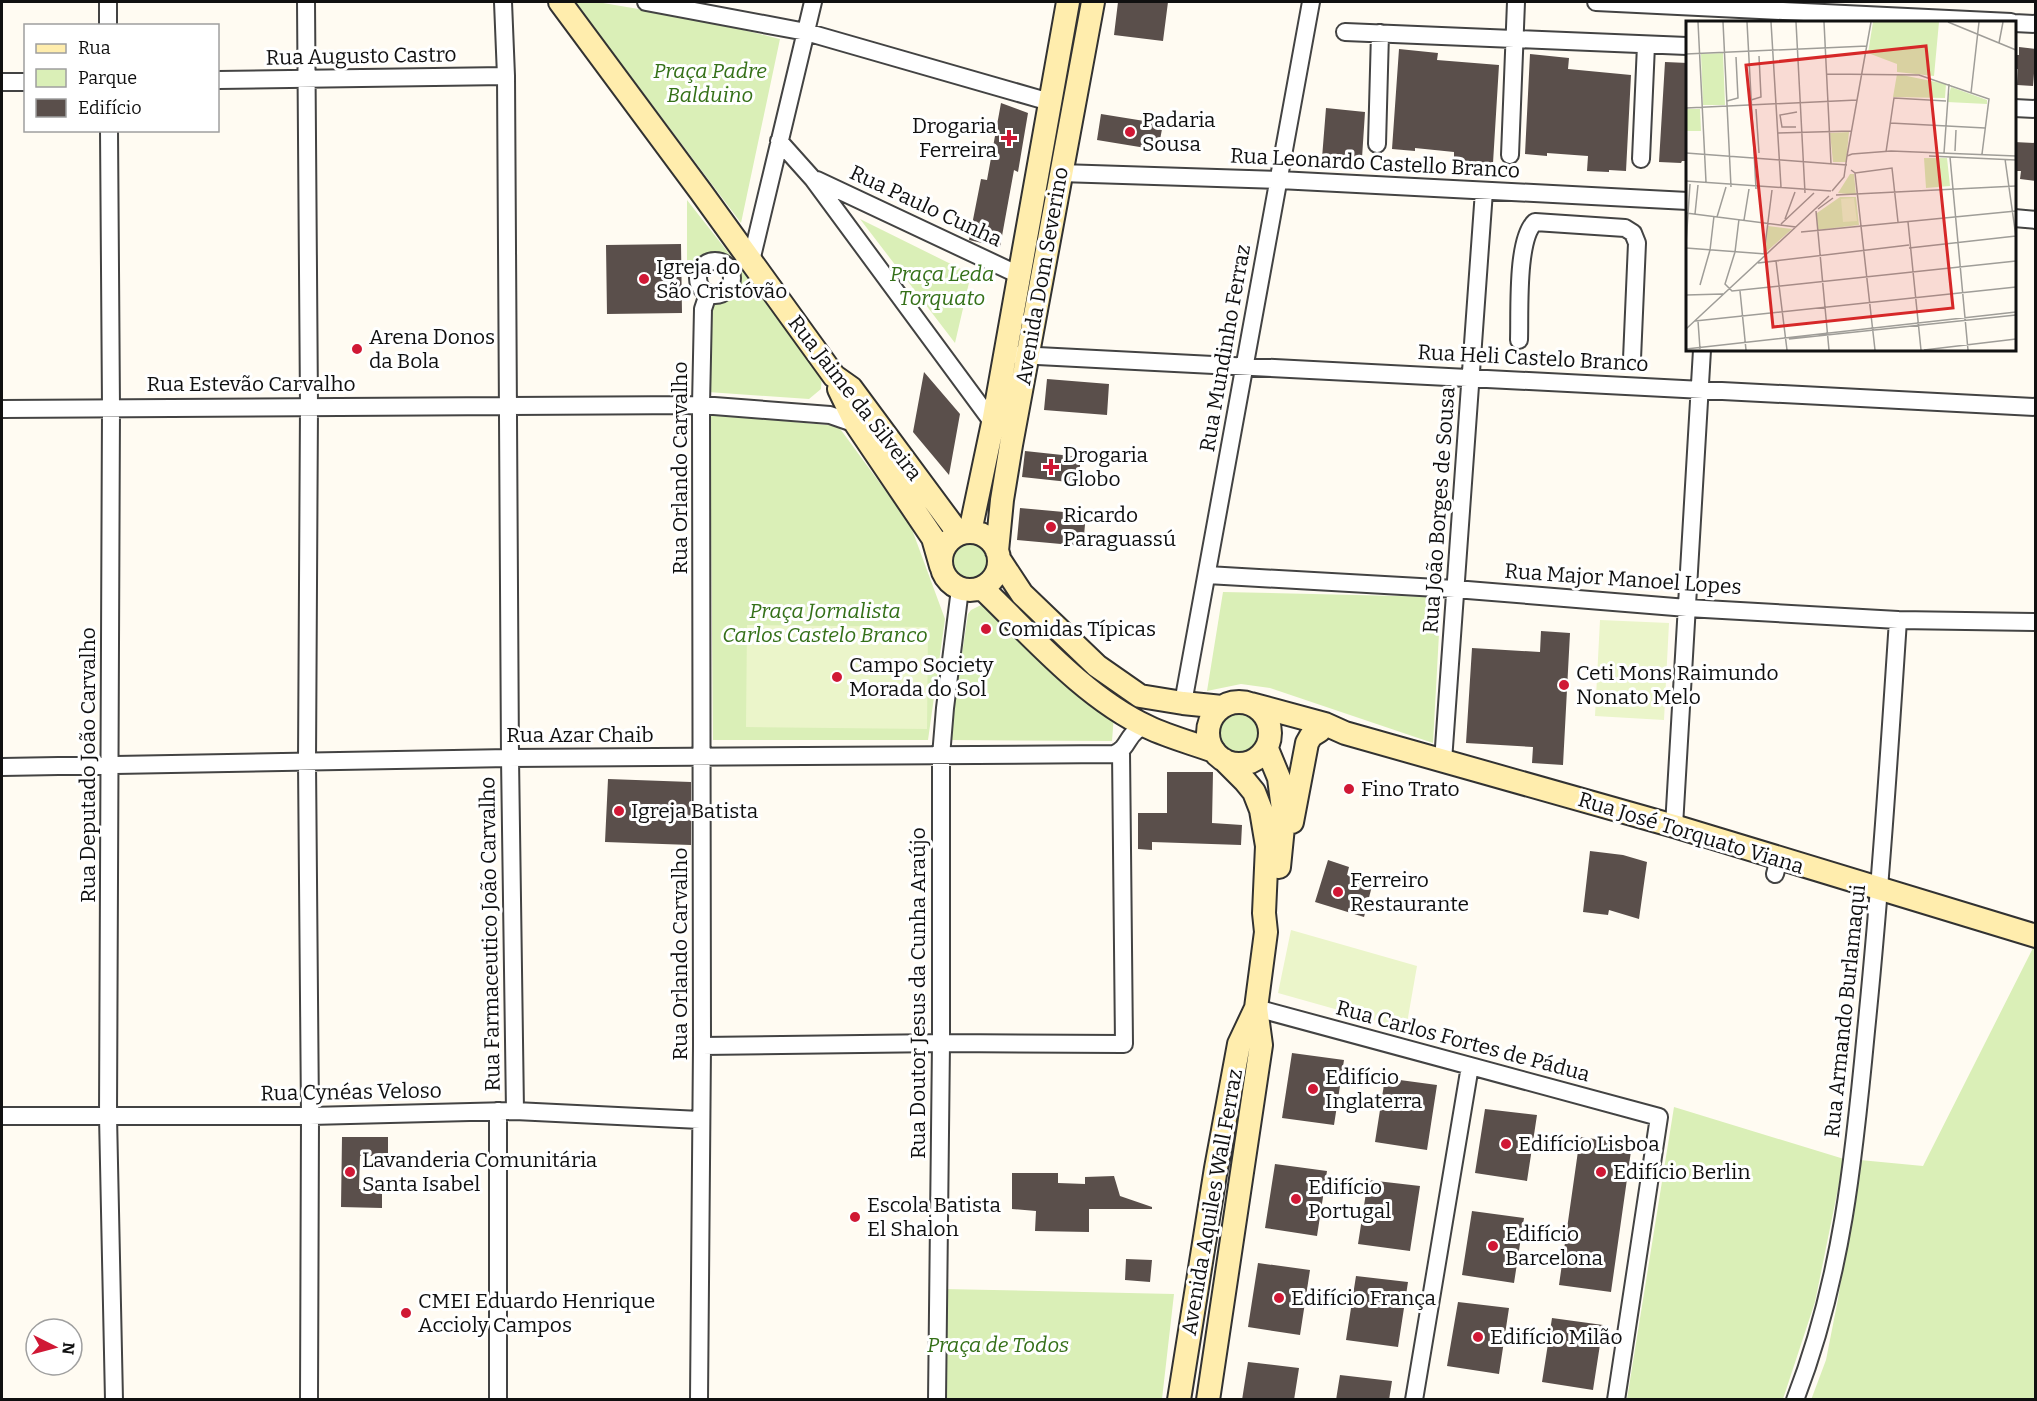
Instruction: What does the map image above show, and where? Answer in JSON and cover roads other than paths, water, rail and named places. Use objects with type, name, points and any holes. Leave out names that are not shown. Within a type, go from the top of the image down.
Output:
[{"type":"main road","name":"Avenida Dom Severino","points":[[964,533],[993,423],[1068,2]]},
{"type":"main road","name":"Avenida Dom Severino","points":[[998,555],[1002,500],[1093,2]]},
{"type":"main road","name":"Rua Jaime da Silveira","points":[[564,4],[834,376],[850,388],[964,533]]},
{"type":"main road","points":[[834,376],[856,424],[933,538],[945,577],[971,588],[1106,702],[1146,726],[1219,755],[1242,764],[1251,762],[1268,746],[1270,733],[1265,716],[1251,704],[1241,701],[1231,702],[1222,707],[1214,714],[1209,724],[1209,741],[1219,755]]},
{"type":"main road","points":[[941,566],[941,556],[951,539],[964,533],[986,537],[1022,594],[1096,666],[1140,696],[1183,704],[1222,707]]},
{"type":"main road","points":[[971,588],[994,576],[998,555]]},
{"type":"main road","name":"Rua José Torquato Viana","points":[[1251,704],[1325,724],[1345,733],[1674,826],[1777,866],[1880,890],[2036,936]]},
{"type":"main road","points":[[1278,870],[1292,819],[1307,743],[1311,736],[1319,731]]},
{"type":"main road","name":"Rua José Torquato Viana","points":[[1268,746],[1319,731],[1345,733]]},
{"type":"main road","name":"Avenida Aquiles Wall Ferraz","points":[[1266,932],[1273,915],[1284,817],[1279,778],[1268,746]]},
{"type":"main road","name":"Avenida Aquiles Wall Ferraz","points":[[1208,1400],[1261,1045],[1256,1008],[1266,932],[1264,913],[1268,846],[1261,810],[1254,792],[1219,755]]},
{"type":"main road","name":"Avenida Aquiles Wall Ferraz","points":[[1179,1400],[1239,1044],[1256,1008]]},
{"type":"street","points":[[108,2],[108,24]]},
{"type":"street","points":[[306,2],[309,406],[307,762],[310,1116],[309,1400]]},
{"type":"street","name":"Rua Farmaceutico João Carvalho","points":[[503,2],[506,76],[510,758],[516,1111]]},
{"type":"street","points":[[646,2],[806,32],[1050,102]]},
{"type":"street","points":[[751,261],[813,2]]},
{"type":"street","name":"Rua Mundinho Ferraz","points":[[1183,704],[1311,2]]},
{"type":"street","points":[[1510,155],[1516,2]]},
{"type":"street","points":[[1596,2],[1728,11],[1765,16],[1942,21]]},
{"type":"street","points":[[2016,23],[2036,24]]},
{"type":"street","points":[[1344,32],[1686,46]]},
{"type":"street","points":[[1377,144],[1380,33]]},
{"type":"street","points":[[1641,159],[1646,45]]},
{"type":"street","name":"Rua Augusto Castro","points":[[219,80],[506,76]]},
{"type":"street","points":[[2,82],[24,82]]},
{"type":"street","points":[[2016,108],[2036,109]]},
{"type":"street","name":"Rua Deputado João Carvalho","points":[[109,132],[111,766],[108,1116],[114,1400]]},
{"type":"street","points":[[779,141],[813,178],[993,423]]},
{"type":"street","name":"Rua Leonardo Castello Branco","points":[[1060,173],[1279,180],[1686,201]]},
{"type":"street","name":"Rua Paulo Cunha","points":[[813,178],[1019,275]]},
{"type":"street","name":"Rua João Borges de Sousa","points":[[1443,761],[1484,191]]},
{"type":"street","points":[[1575,224],[1579,196]]},
{"type":"street","points":[[2016,218],[2036,220]]},
{"type":"street","points":[[1519,340],[1522,253],[1529,227],[1535,222],[1625,228],[1633,233],[1637,243],[1632,359]]},
{"type":"street","name":"Rua Orlando Carvalho","points":[[699,1400],[703,757],[701,405],[703,309],[708,294]]},
{"type":"street","points":[[1674,826],[1702,351]]},
{"type":"street","name":"Rua Heli Castelo Branco","points":[[1005,353],[2036,407]]},
{"type":"street","points":[[807,414],[825,407],[833,395],[834,376]]},
{"type":"street","name":"Rua Estevão Carvalho","points":[[2,409],[701,405],[830,415],[856,424]]},
{"type":"street","name":"Rua Major Manoel Lopes","points":[[1207,575],[1455,589],[1688,608],[1898,620],[2036,622]]},
{"type":"street","name":"Rua Doutor Jesus da Cunha Araújo","points":[[937,1400],[941,756],[945,708],[971,588]]},
{"type":"street","name":"Rua Armando Burlamaqui","points":[[1795,1400],[1811,1359],[1821,1324],[1850,1184],[1880,890],[1898,620]]},
{"type":"street","points":[[702,1046],[941,1043],[1124,1044],[1121,751],[1135,731],[1146,726]]},
{"type":"street","name":"Rua Azar Chaib","points":[[2,766],[510,758],[1114,754],[1121,751]]},
{"type":"street","name":"Rua Carlos Fortes de Pádua","points":[[1256,1008],[1377,1045],[1470,1066],[1659,1117],[1616,1400]]},
{"type":"street","points":[[1414,1400],[1470,1066]]},
{"type":"street","name":"Rua Cynéas Veloso","points":[[2,1116],[310,1116],[516,1111],[700,1120]]},
{"type":"street","name":"Rua Farmaceutico João Carvalho","points":[[498,1112],[498,1400]]},
{"type":"place","name":"Padaria Sousa","points":[[1130,132]]},
{"type":"place","name":"Drogaria Ferreira","points":[[1009,138]]},
{"type":"place","name":"Igreja do São Cristóvão","points":[[644,279]]},
{"type":"place","name":"Arena Donos da Bola","points":[[357,349]]},
{"type":"place","name":"Drogaria Globo","points":[[1051,467]]},
{"type":"place","name":"Ricardo Paraguassú","points":[[1051,527]]},
{"type":"place","name":"Comidas Típicas","points":[[986,629]]},
{"type":"place","name":"Campo Society Morada do Sol","points":[[837,677]]},
{"type":"place","name":"Ceti Mons Raimundo Nonato Melo","points":[[1564,685]]},
{"type":"place","name":"Fino Trato","points":[[1349,789]]},
{"type":"place","name":"Igreja Batista","points":[[619,811]]},
{"type":"place","name":"Ferreiro Restaurante","points":[[1338,892]]},
{"type":"place","name":"Edifício Inglaterra","points":[[1313,1089]]},
{"type":"place","name":"Edifício Lisboa","points":[[1506,1144]]},
{"type":"place","name":"Lavanderia Comunitária Santa Isabel","points":[[350,1172]]},
{"type":"place","name":"Edifício Berlin","points":[[1601,1172]]},
{"type":"place","name":"Edifício Portugal","points":[[1296,1199]]},
{"type":"place","name":"Escola Batista El Shalon","points":[[855,1217]]},
{"type":"place","name":"Edifício Barcelona","points":[[1493,1246]]},
{"type":"place","name":"Edifício França","points":[[1279,1298]]},
{"type":"place","name":"CMEI Eduardo Henrique Accioly Campos","points":[[406,1313]]},
{"type":"place","name":"Edifício Milão","points":[[1478,1337]]},
{"type":"park label","name":"Praça Padre Balduino","points":[[710,83]]},
{"type":"park label","name":"Praça Leda Torquato","points":[[942,286]]},
{"type":"park label","name":"Praça Jornalista Carlos Castelo Branco","points":[[825,623]]},
{"type":"park label","name":"Praça de Todos","points":[[998,1345]]}]
